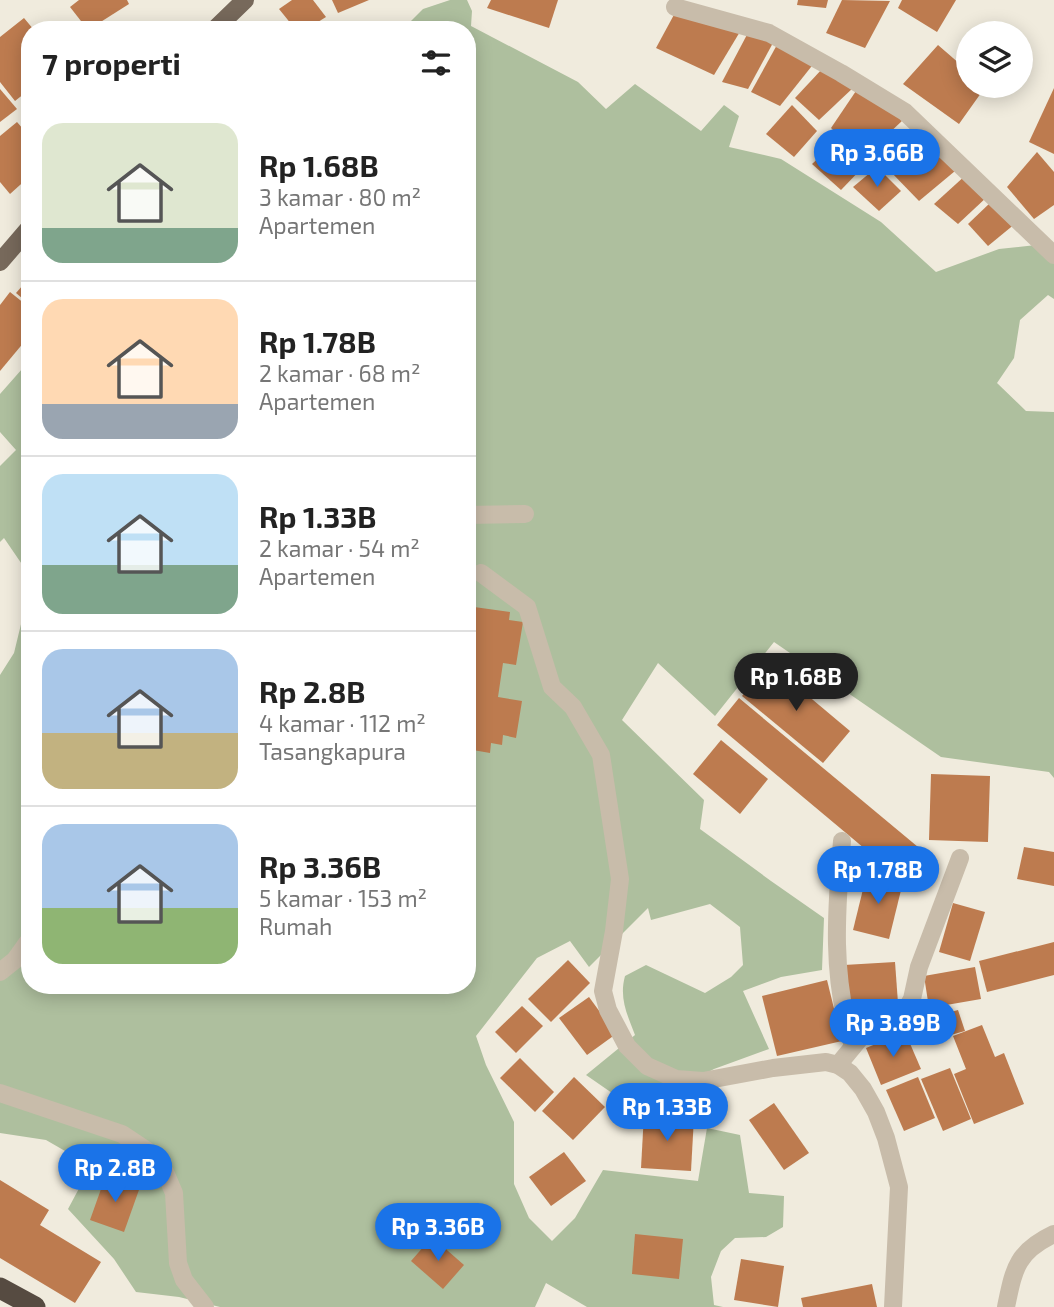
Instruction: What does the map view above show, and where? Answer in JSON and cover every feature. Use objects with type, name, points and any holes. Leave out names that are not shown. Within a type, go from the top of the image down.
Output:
[{"type":"highway","points":[[0,1287],[35,1307]]},
{"type":"main road","points":[[223,21],[244,0]]},
{"type":"main road","points":[[0,262],[21,238]]},
{"type":"street","points":[[675,7],[769,33],[905,112],[1054,255]]},
{"type":"street","points":[[476,514],[525,514]]},
{"type":"street","points":[[481,573],[527,607],[552,687],[573,707],[601,755],[620,879],[603,990],[608,1010],[627,1046],[647,1066],[676,1079],[703,1081],[773,1068],[826,1062],[838,1065],[850,1073],[876,1112],[899,1187],[893,1307]]},
{"type":"street","points":[[842,841],[835,915],[839,996],[853,1046]]},
{"type":"street","points":[[838,1065],[860,1037],[904,1013],[912,999],[919,967],[960,858]]},
{"type":"street","points":[[0,972],[21,952]]},
{"type":"street","points":[[0,1093],[122,1134],[146,1150],[165,1172],[174,1193],[178,1263],[184,1279],[205,1307]]},
{"type":"street","points":[[1006,1307],[1015,1267],[1027,1251],[1054,1234]]},
{"type":"green space","points":[[450,0],[467,0],[472,11],[471,21],[411,21],[423,9]]},
{"type":"green space","points":[[476,29],[578,82],[606,109],[635,84],[701,131],[724,105],[739,116],[729,147],[781,159],[881,222],[936,272],[999,249],[1054,243],[1054,299],[1048,295],[1020,320],[1014,358],[997,383],[1026,411],[1054,412],[1054,778],[1049,772],[941,757],[774,642],[715,716],[658,663],[622,720],[704,800],[700,829],[824,918],[822,970],[781,977],[743,991],[769,1049],[714,1069],[690,1082],[687,1093],[669,1106],[625,1102],[586,1075],[635,1035],[623,999],[625,976],[646,965],[705,993],[731,977],[743,965],[740,927],[710,904],[651,920],[648,908],[589,967],[570,941],[537,958],[476,1036],[486,1065],[514,1122],[514,1184],[529,1218],[552,1241],[575,1218],[603,1170],[698,1181],[707,1128],[740,1135],[749,1193],[784,1196],[783,1227],[766,1237],[735,1238],[721,1251],[711,1277],[714,1305],[723,1307],[587,1307],[546,1283],[535,1307],[220,1307],[179,1297],[136,1292],[114,1259],[68,1209],[91,1166],[46,1140],[0,1133],[0,675],[14,653],[21,624],[21,994],[476,994]]},
{"type":"green space","points":[[21,370],[21,563],[4,538],[0,542],[0,466],[16,450],[0,432],[0,394]]},
{"type":"building","points":[[79,0],[127,0],[129,4],[102,21],[81,21],[70,7]]},
{"type":"building","points":[[292,0],[313,0],[326,17],[320,21],[289,21],[279,9]]},
{"type":"building","points":[[332,0],[369,0],[338,13]]},
{"type":"building","points":[[491,0],[558,0],[549,28],[487,8]]},
{"type":"building","points":[[798,0],[828,0],[826,8],[797,5]]},
{"type":"building","points":[[842,0],[890,1],[865,48],[826,33]]},
{"type":"building","points":[[902,0],[956,0],[937,32],[898,8]]},
{"type":"building","points":[[676,11],[741,30],[714,75],[656,48]]},
{"type":"building","points":[[24,18],[26,21],[21,21],[21,96],[15,101],[0,82],[0,37]]},
{"type":"building","points":[[750,29],[774,41],[748,89],[722,82]]},
{"type":"building","points":[[778,43],[815,62],[780,106],[751,92]]},
{"type":"building","points":[[938,45],[956,61],[956,98],[977,98],[959,124],[903,84]]},
{"type":"building","points":[[823,68],[854,87],[819,120],[795,98]]},
{"type":"building","points":[[858,88],[904,119],[863,158],[831,128]]},
{"type":"building","points":[[1054,88],[1054,154],[1029,142]]},
{"type":"building","points":[[0,89],[17,109],[0,122]]},
{"type":"building","points":[[792,105],[817,131],[794,157],[766,134]]},
{"type":"building","points":[[17,122],[21,127],[21,184],[10,194],[0,182],[0,136]]},
{"type":"building","points":[[916,136],[955,171],[919,201],[889,170]]},
{"type":"building","points":[[838,140],[866,164],[841,190],[812,164]]},
{"type":"building","points":[[1037,152],[1054,172],[1054,205],[1034,219],[1007,187]]},
{"type":"building","points":[[877,167],[901,191],[879,211],[853,187]]},
{"type":"building","points":[[967,174],[988,196],[958,224],[934,204]]},
{"type":"building","points":[[991,202],[1016,223],[988,246],[968,224]]},
{"type":"building","points":[[10,292],[21,301],[21,346],[0,371],[0,305]]},
{"type":"building","points":[[476,607],[510,612],[509,620],[523,622],[516,665],[503,663],[498,697],[522,701],[516,738],[503,735],[502,745],[491,743],[490,753],[476,751]]},
{"type":"building","points":[[769,663],[850,731],[823,763],[742,696]]},
{"type":"building","points":[[739,698],[918,847],[895,874],[717,725]]},
{"type":"building","points":[[721,740],[768,779],[740,814],[693,774]]},
{"type":"building","points":[[931,774],[990,776],[988,842],[929,840]]},
{"type":"building","points":[[1024,847],[1054,852],[1054,886],[1017,879]]},
{"type":"building","points":[[867,873],[903,882],[889,939],[853,930]]},
{"type":"building","points":[[953,903],[985,912],[970,961],[939,952]]},
{"type":"building","points":[[1054,942],[1054,975],[987,992],[979,961]]},
{"type":"building","points":[[568,960],[590,983],[551,1022],[528,999]]},
{"type":"building","points":[[895,962],[898,1003],[847,1007],[844,965]]},
{"type":"building","points":[[975,967],[981,999],[929,1008],[924,976]]},
{"type":"building","points":[[827,980],[842,1041],[777,1056],[762,996]]},
{"type":"building","points":[[589,997],[616,1034],[587,1055],[559,1018]]},
{"type":"building","points":[[522,1006],[543,1026],[516,1053],[495,1032]]},
{"type":"building","points":[[958,1010],[965,1031],[940,1038],[933,1017]]},
{"type":"building","points":[[982,1025],[995,1057],[1004,1053],[1024,1104],[974,1124],[954,1074],[966,1069],[953,1036]]},
{"type":"building","points":[[905,1032],[921,1069],[881,1085],[866,1048]]},
{"type":"building","points":[[520,1058],[554,1092],[535,1112],[500,1078]]},
{"type":"building","points":[[950,1068],[971,1119],[943,1131],[921,1079]]},
{"type":"building","points":[[574,1077],[605,1107],[573,1140],[542,1111]]},
{"type":"building","points":[[918,1077],[935,1118],[904,1131],[886,1090]]},
{"type":"building","points":[[774,1103],[809,1153],[784,1170],[749,1120]]},
{"type":"building","points":[[644,1114],[694,1117],[691,1171],[641,1168]]},
{"type":"building","points":[[564,1152],[586,1181],[551,1206],[529,1177]]},
{"type":"building","points":[[106,1175],[140,1187],[124,1232],[90,1220]]},
{"type":"building","points":[[0,1180],[49,1210],[40,1225],[101,1262],[75,1303],[0,1258]]},
{"type":"building","points":[[635,1234],[683,1239],[679,1279],[632,1274]]},
{"type":"building","points":[[432,1237],[464,1265],[443,1289],[411,1261]]},
{"type":"building","points":[[741,1259],[784,1266],[778,1307],[734,1300]]},
{"type":"building","points":[[872,1284],[877,1307],[803,1307],[801,1298]]}]
